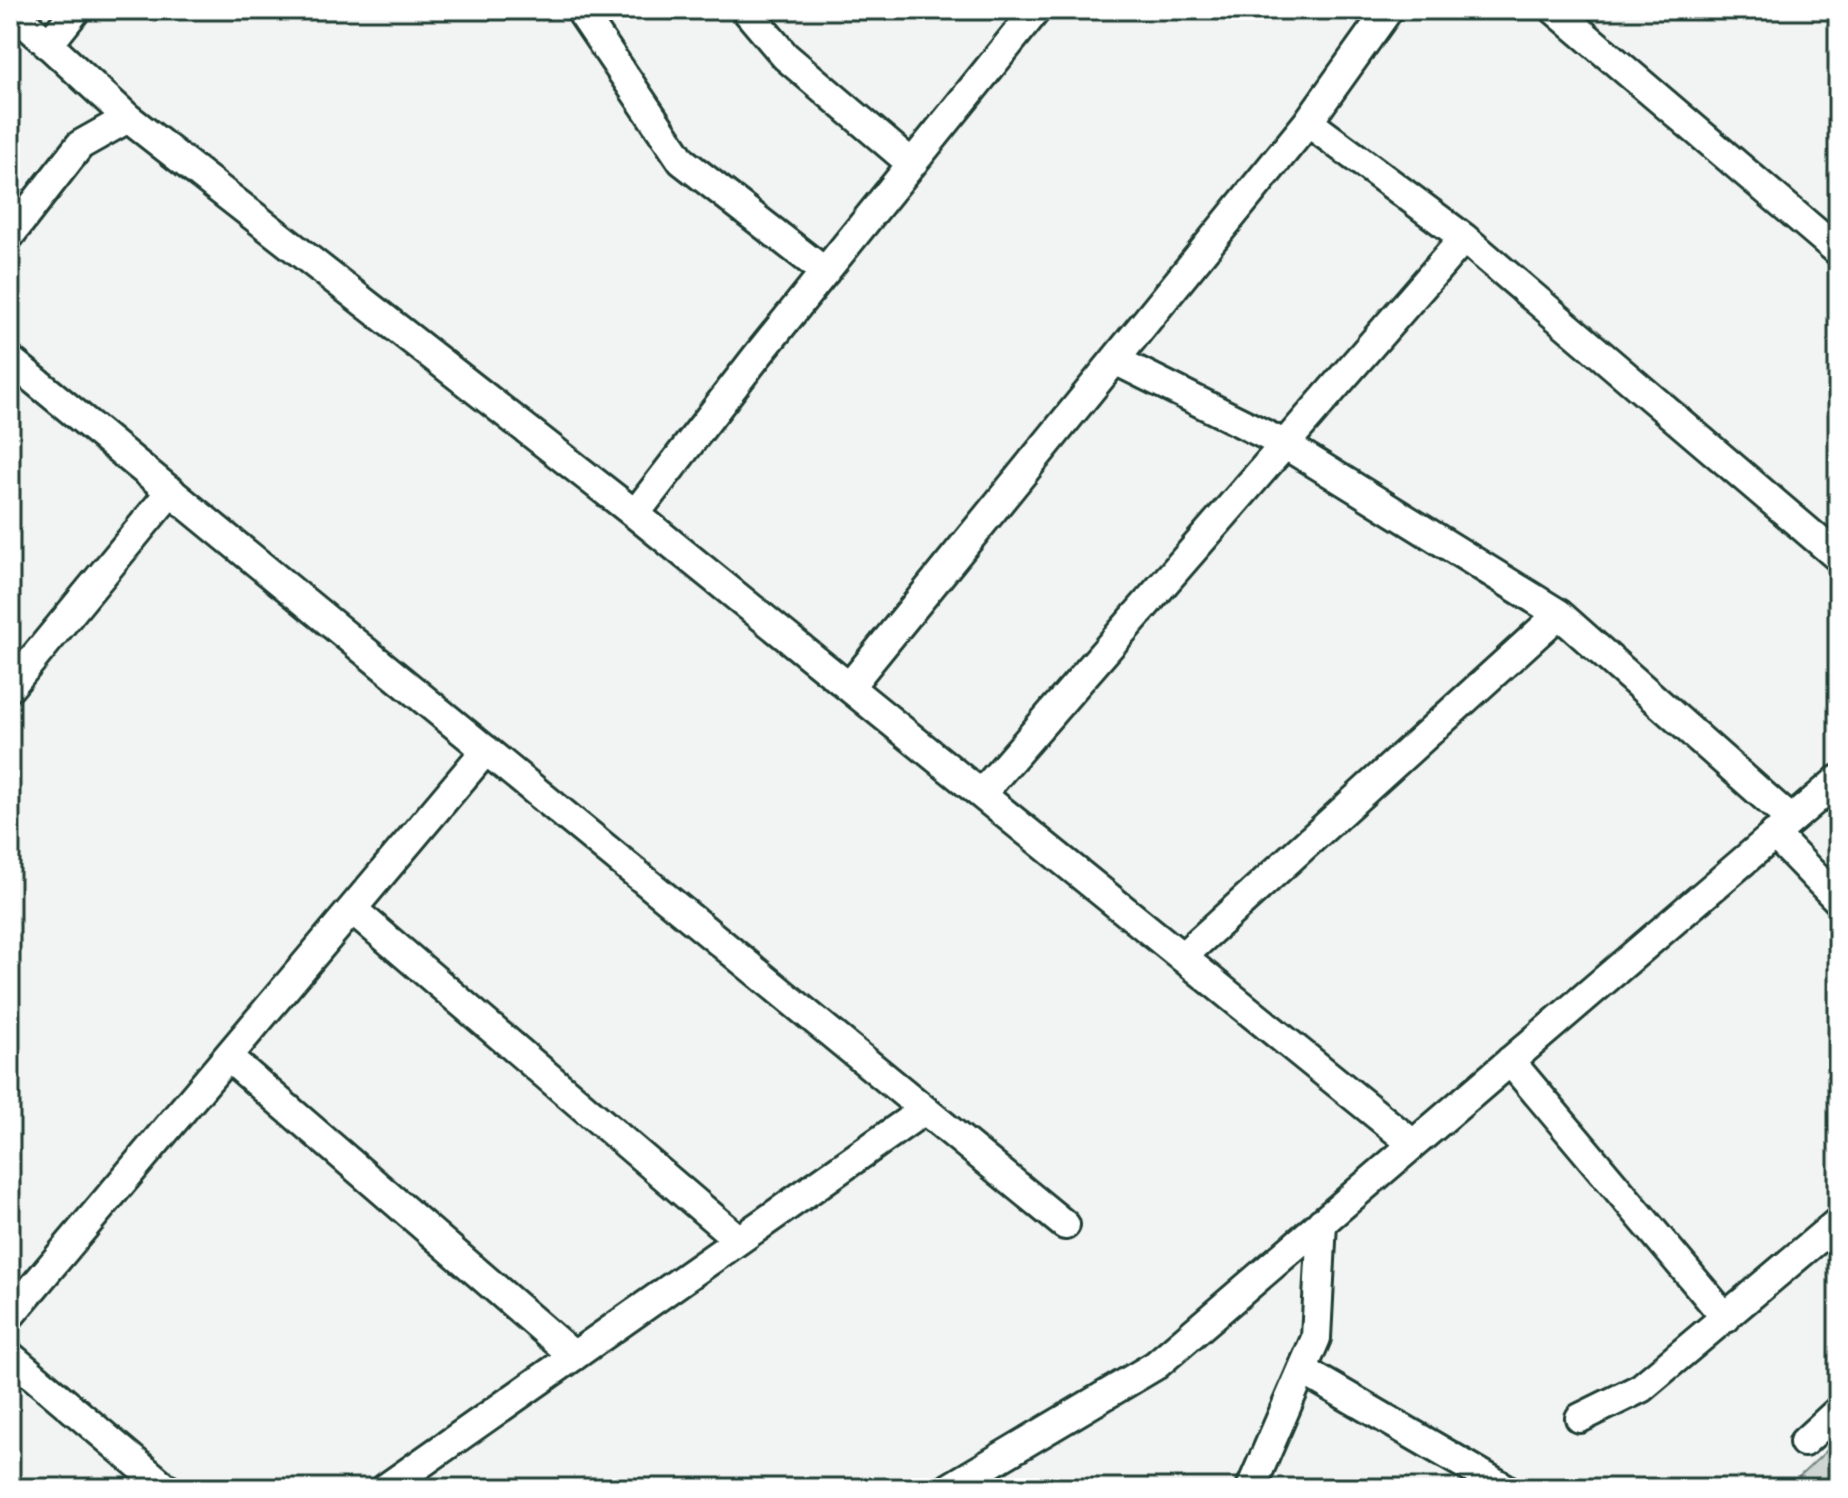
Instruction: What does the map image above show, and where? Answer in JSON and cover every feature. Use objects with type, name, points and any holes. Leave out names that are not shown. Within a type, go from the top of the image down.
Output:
[{"type":"street","points":[[11,10],[128,118],[635,514],[1413,1144]]},
{"type":"street","points":[[48,45],[76,10]]},
{"type":"street","points":[[580,10],[682,161],[825,272]]},
{"type":"street","points":[[746,10],[785,56],[912,164]]},
{"type":"street","points":[[635,514],[757,356],[1036,10]]},
{"type":"street","points":[[849,687],[1308,122],[1388,10]]},
{"type":"street","points":[[1555,10],[1838,251]]},
{"type":"street","points":[[10,235],[80,145],[128,118]]},
{"type":"street","points":[[1308,122],[1464,238],[1838,557]]},
{"type":"street","points":[[981,794],[1464,238]]},
{"type":"street","points":[[10,360],[1065,1225]]},
{"type":"street","points":[[1115,360],[1286,445],[1559,614],[1783,827],[1838,900]]},
{"type":"street","points":[[10,687],[171,491]]},
{"type":"street","points":[[1182,957],[1559,614]]},
{"type":"street","points":[[10,1315],[486,750]]},
{"type":"street","points":[[949,1488],[1156,1365],[1838,780]]},
{"type":"street","points":[[352,909],[739,1240]]},
{"type":"street","points":[[228,1057],[574,1356]]},
{"type":"street","points":[[1510,1061],[1726,1318]]},
{"type":"street","points":[[386,1488],[924,1110]]},
{"type":"street","points":[[1251,1488],[1316,1338],[1322,1222]]},
{"type":"street","points":[[1580,1418],[1641,1388],[1838,1222]]},
{"type":"street","points":[[10,1356],[166,1488]]},
{"type":"street","points":[[1302,1370],[1505,1488]]},
{"type":"street","points":[[1804,1442],[1838,1411]]},
{"type":"shaded area","points":[[1838,1440],[1838,1488],[1787,1488]]}]
